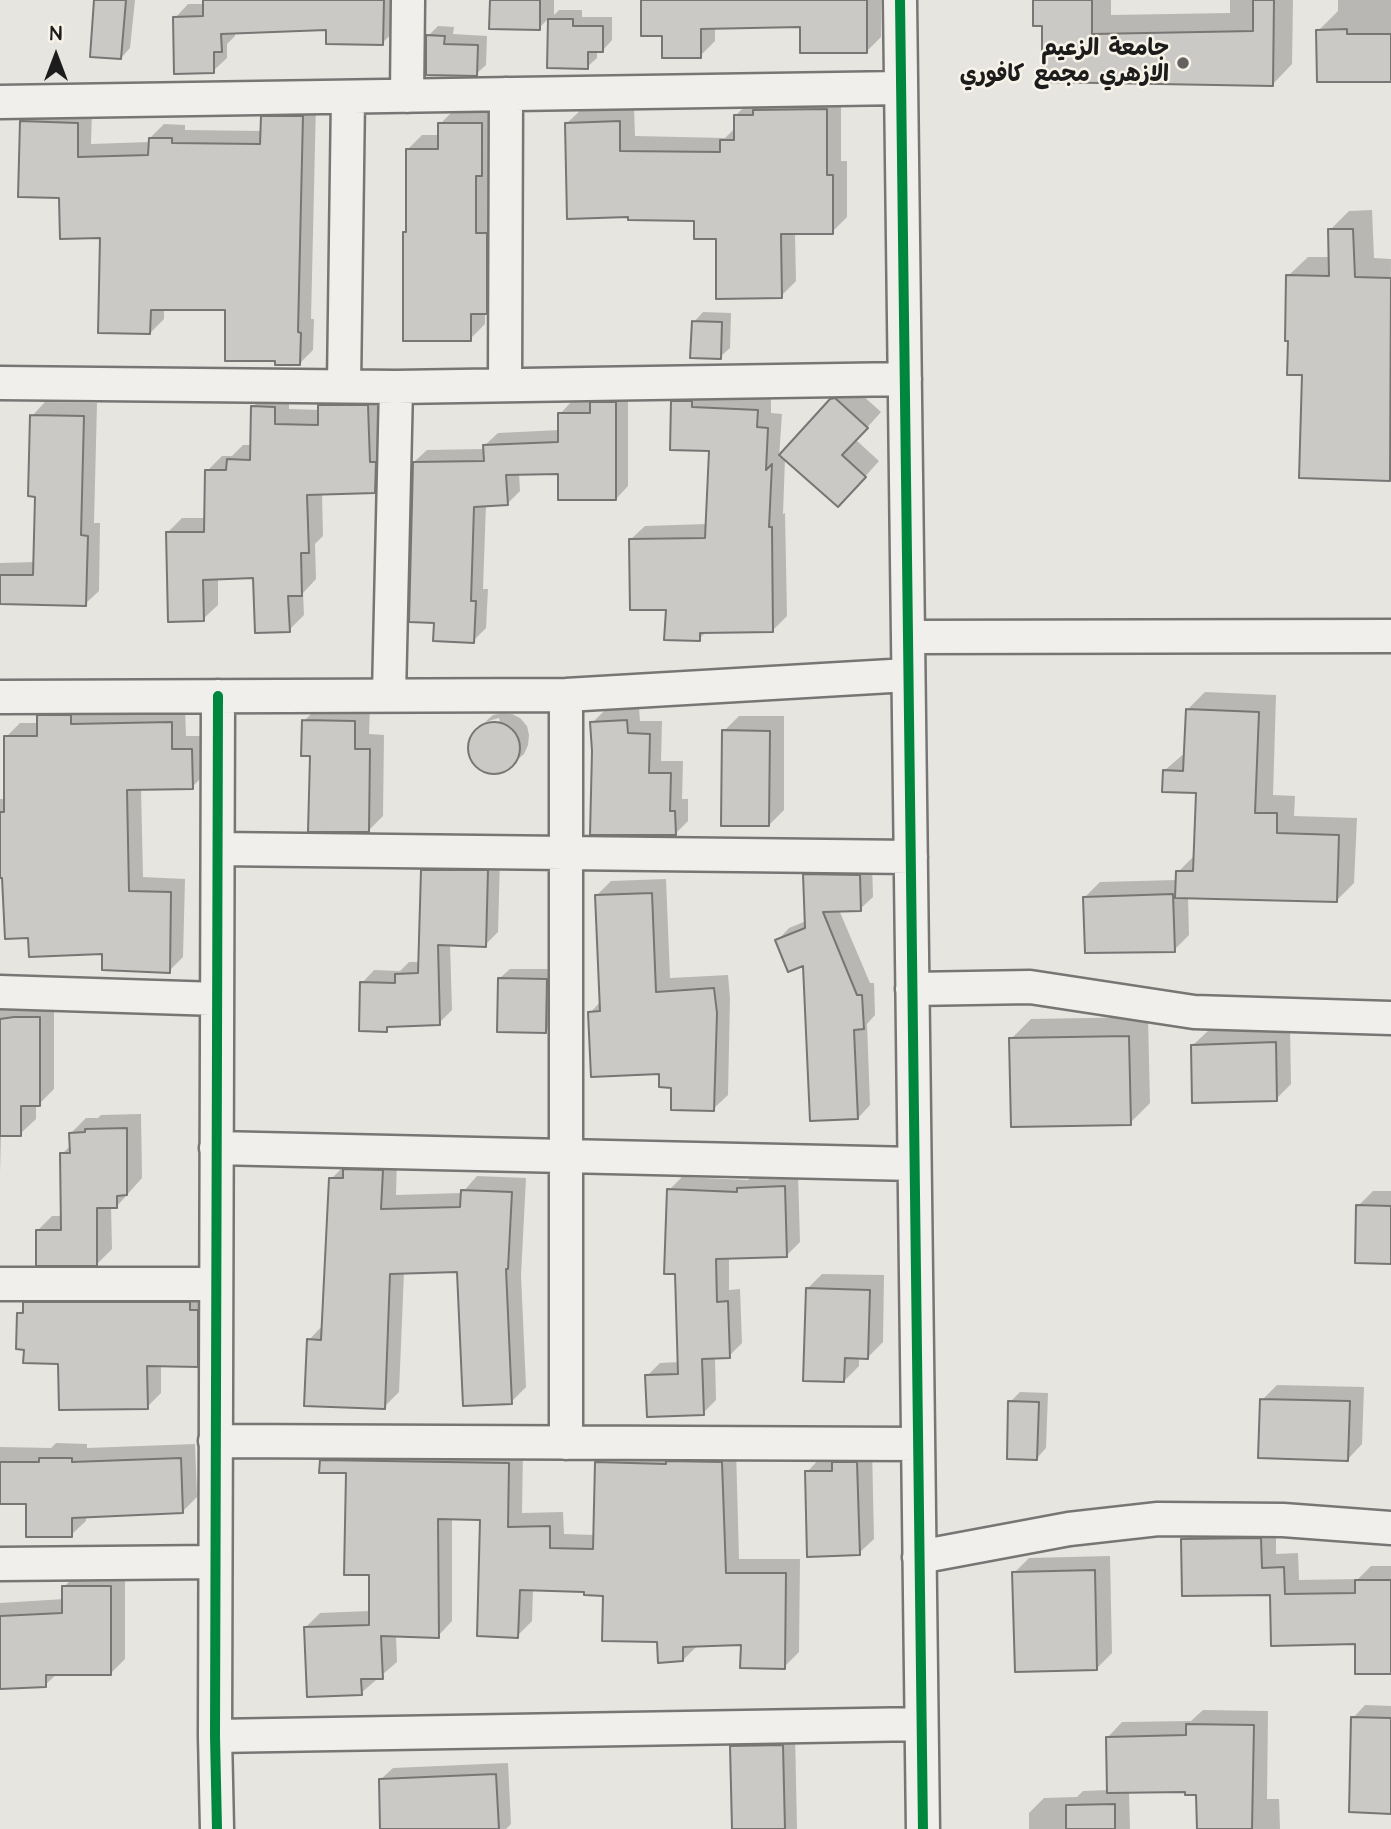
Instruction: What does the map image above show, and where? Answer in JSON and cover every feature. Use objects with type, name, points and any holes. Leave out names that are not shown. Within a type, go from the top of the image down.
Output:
[{"type":"street","points":[[407,96],[408,0]]},
{"type":"street","points":[[900,0],[923,1829]]},
{"type":"street","points":[[0,102],[901,88]]},
{"type":"street","points":[[505,384],[506,94]]},
{"type":"street","points":[[344,385],[348,97]]},
{"type":"street","points":[[0,383],[397,387],[905,379]]},
{"type":"street","points":[[389,695],[397,387]]},
{"type":"street","points":[[908,637],[1391,636]]},
{"type":"street","points":[[0,697],[566,695],[908,675]]},
{"type":"street","points":[[566,695],[566,1443]]},
{"type":"street","points":[[217,1829],[215,1441],[218,696]]},
{"type":"street","points":[[219,849],[911,858]]},
{"type":"street","points":[[912,989],[1030,987],[1194,1012],[1391,1018]]},
{"type":"street","points":[[0,992],[217,999]]},
{"type":"street","points":[[216,1148],[914,1164]]},
{"type":"street","points":[[0,1284],[216,1284]]},
{"type":"street","points":[[215,1441],[918,1444]]},
{"type":"street","points":[[919,1558],[1069,1529],[1158,1519],[1283,1520],[1391,1528]]},
{"type":"street","points":[[0,1564],[215,1562]]},
{"type":"street","points":[[215,1736],[921,1724]]},
{"type":"building","points":[[94,0],[126,0],[121,59],[90,57]]},
{"type":"building","points":[[203,0],[384,0],[383,45],[326,44],[326,30],[221,34],[222,52],[214,52],[214,73],[174,74],[173,17],[203,16]]},
{"type":"building","points":[[490,0],[540,0],[540,30],[489,29]]},
{"type":"building","points":[[641,0],[867,0],[867,53],[800,53],[800,27],[701,29],[701,58],[662,58],[662,36],[641,36]]},
{"type":"building","points":[[1033,0],[1092,0],[1092,34],[1253,31],[1253,0],[1274,0],[1273,86],[1042,82],[1042,26],[1033,26]]},
{"type":"building","points":[[548,19],[573,19],[573,26],[603,26],[603,52],[588,52],[588,69],[547,68]]},
{"type":"building","points":[[1347,29],[1347,34],[1391,34],[1391,82],[1317,82],[1316,30]]},
{"type":"building","points":[[426,35],[445,36],[444,44],[478,45],[477,76],[426,75]]},
{"type":"building","points":[[827,109],[827,175],[833,175],[833,234],[781,234],[782,298],[716,299],[716,239],[694,239],[694,221],[628,220],[628,217],[567,219],[565,123],[620,121],[620,151],[720,152],[720,140],[734,140],[734,115],[753,115],[753,110]]},
{"type":"building","points":[[261,116],[303,116],[298,332],[301,333],[300,365],[275,365],[275,361],[225,361],[225,310],[151,310],[150,334],[98,333],[100,238],[60,239],[59,198],[18,197],[20,121],[78,123],[78,157],[148,155],[149,138],[172,138],[172,143],[260,144]]},
{"type":"building","points":[[438,123],[482,123],[482,176],[476,176],[476,233],[487,233],[487,314],[471,314],[471,341],[403,341],[406,149],[438,149]]},
{"type":"building","points":[[1328,229],[1353,229],[1355,277],[1391,278],[1390,481],[1299,478],[1302,375],[1287,375],[1286,275],[1329,276]]},
{"type":"building","points":[[692,321],[722,322],[721,359],[690,358]]},
{"type":"building","points":[[835,398],[868,428],[842,455],[866,477],[838,507],[779,455],[830,399]]},
{"type":"building","points":[[671,401],[692,401],[692,407],[758,410],[757,427],[768,428],[766,470],[772,464],[769,527],[772,527],[773,632],[700,633],[700,641],[664,640],[666,610],[630,610],[629,539],[705,538],[709,451],[670,450]]},
{"type":"building","points":[[590,402],[616,402],[616,500],[558,500],[558,474],[506,475],[508,505],[474,507],[471,601],[476,601],[474,643],[433,641],[434,623],[409,622],[413,462],[484,461],[483,445],[558,442],[558,413],[590,413]]},
{"type":"building","points":[[318,405],[368,405],[370,462],[376,462],[375,493],[307,495],[309,553],[301,553],[302,596],[288,596],[290,632],[255,633],[253,578],[203,580],[204,621],[168,622],[166,532],[204,532],[205,470],[226,470],[227,459],[250,460],[251,406],[275,407],[275,424],[318,425]]},
{"type":"building","points":[[30,415],[84,416],[81,535],[88,536],[86,606],[0,604],[0,575],[33,575],[35,497],[28,496]]},
{"type":"building","points":[[1186,709],[1259,712],[1255,813],[1277,813],[1277,833],[1339,835],[1337,902],[1175,898],[1176,871],[1193,871],[1196,793],[1162,792],[1163,770],[1183,771]]},
{"type":"building","points":[[37,715],[71,715],[71,724],[172,722],[172,749],[192,749],[193,789],[127,790],[129,891],[171,892],[170,973],[102,970],[102,954],[29,957],[28,938],[5,939],[0,878],[0,812],[4,812],[4,736],[37,736]]},
{"type":"building","points":[[302,720],[355,721],[355,749],[370,749],[369,832],[308,832],[310,756],[301,756]]},
{"type":"building","points":[[627,720],[628,733],[650,734],[649,773],[671,773],[670,811],[675,811],[676,835],[590,835],[590,722]]},
{"type":"building","points":[[494,722],[513,729],[520,748],[513,767],[494,774],[475,767],[468,748],[475,729]]},
{"type":"building","points":[[722,730],[770,731],[769,826],[721,826]]},
{"type":"building","points":[[421,870],[488,870],[486,947],[438,945],[440,1025],[387,1027],[387,1032],[359,1031],[360,982],[395,983],[395,974],[418,973]]},
{"type":"building","points":[[803,874],[860,875],[861,911],[823,912],[857,995],[862,995],[864,1029],[854,1030],[858,1119],[810,1121],[803,966],[788,972],[775,940],[805,928]]},
{"type":"building","points":[[652,893],[656,992],[714,988],[717,1013],[714,1111],[671,1110],[671,1088],[659,1087],[659,1074],[591,1077],[588,1012],[600,1011],[595,895]]},
{"type":"building","points":[[1173,894],[1175,952],[1085,953],[1083,897]]},
{"type":"building","points":[[498,978],[547,979],[546,1033],[497,1032]]},
{"type":"building","points":[[40,1017],[40,1106],[21,1106],[21,1136],[0,1136],[0,1019]]},
{"type":"building","points":[[1129,1036],[1131,1125],[1011,1127],[1009,1038]]},
{"type":"building","points":[[1276,1042],[1277,1101],[1192,1103],[1191,1045]]},
{"type":"building","points":[[127,1128],[127,1195],[117,1196],[117,1208],[97,1208],[97,1266],[36,1266],[36,1230],[61,1230],[60,1153],[70,1153],[69,1133],[85,1132],[85,1129]]},
{"type":"building","points":[[343,1169],[383,1170],[381,1209],[460,1207],[461,1190],[512,1192],[506,1269],[512,1404],[463,1406],[457,1272],[390,1274],[385,1409],[304,1406],[307,1339],[321,1340],[329,1178],[343,1178]]},
{"type":"building","points":[[785,1186],[787,1257],[716,1259],[717,1302],[728,1301],[730,1358],[702,1359],[704,1415],[647,1417],[645,1375],[678,1374],[675,1274],[664,1274],[667,1189],[737,1192],[737,1188]]},
{"type":"building","points":[[1356,1205],[1391,1206],[1391,1264],[1355,1263]]},
{"type":"building","points":[[806,1288],[870,1290],[868,1359],[845,1358],[844,1382],[803,1381]]},
{"type":"building","points":[[23,1302],[190,1302],[190,1310],[198,1310],[198,1367],[147,1366],[148,1409],[59,1410],[58,1364],[23,1363],[24,1350],[16,1349],[17,1313],[23,1313]]},
{"type":"building","points":[[1260,1399],[1350,1401],[1348,1461],[1258,1458]]},
{"type":"building","points":[[1008,1401],[1039,1402],[1037,1460],[1007,1459]]},
{"type":"building","points":[[39,1458],[72,1458],[72,1462],[181,1458],[183,1513],[72,1518],[72,1537],[26,1537],[26,1504],[0,1504],[0,1462],[39,1462]]},
{"type":"building","points":[[320,1460],[509,1463],[508,1527],[550,1526],[550,1548],[593,1549],[595,1462],[722,1462],[726,1573],[786,1573],[785,1669],[740,1668],[741,1645],[683,1647],[683,1661],[658,1663],[657,1642],[602,1641],[603,1596],[584,1595],[584,1592],[520,1590],[518,1638],[477,1636],[480,1520],[438,1519],[439,1638],[381,1636],[383,1679],[361,1679],[362,1695],[307,1697],[304,1627],[369,1625],[369,1575],[344,1575],[346,1473],[319,1473]]},
{"type":"building","points":[[832,1462],[857,1462],[860,1555],[807,1557],[805,1471],[832,1471]]},
{"type":"building","points":[[1261,1538],[1262,1568],[1284,1567],[1285,1594],[1355,1593],[1355,1580],[1391,1580],[1391,1674],[1355,1674],[1355,1644],[1271,1646],[1270,1595],[1182,1596],[1181,1539]]},
{"type":"building","points":[[1095,1570],[1097,1670],[1015,1672],[1012,1572]]},
{"type":"building","points":[[62,1586],[111,1586],[111,1675],[46,1675],[46,1687],[0,1689],[0,1616],[62,1613]]},
{"type":"building","points":[[1351,1717],[1391,1718],[1391,1814],[1349,1812]]},
{"type":"building","points":[[1186,1724],[1254,1725],[1252,1829],[1197,1829],[1196,1795],[1185,1795],[1185,1792],[1107,1793],[1106,1737],[1186,1735]]},
{"type":"building","points":[[783,1745],[785,1829],[732,1829],[730,1746]]},
{"type":"building","points":[[496,1774],[499,1829],[380,1829],[379,1779]]},
{"type":"building","points":[[1115,1804],[1115,1829],[1066,1829],[1066,1805]]},
{"type":"cycle path","points":[[900,0],[923,1829]]},
{"type":"cycle path","points":[[217,1829],[218,696]]},
{"type":"place","name":"جامعة الزعيم الازهري مجمع كافوري","points":[[1183,63]]}]
